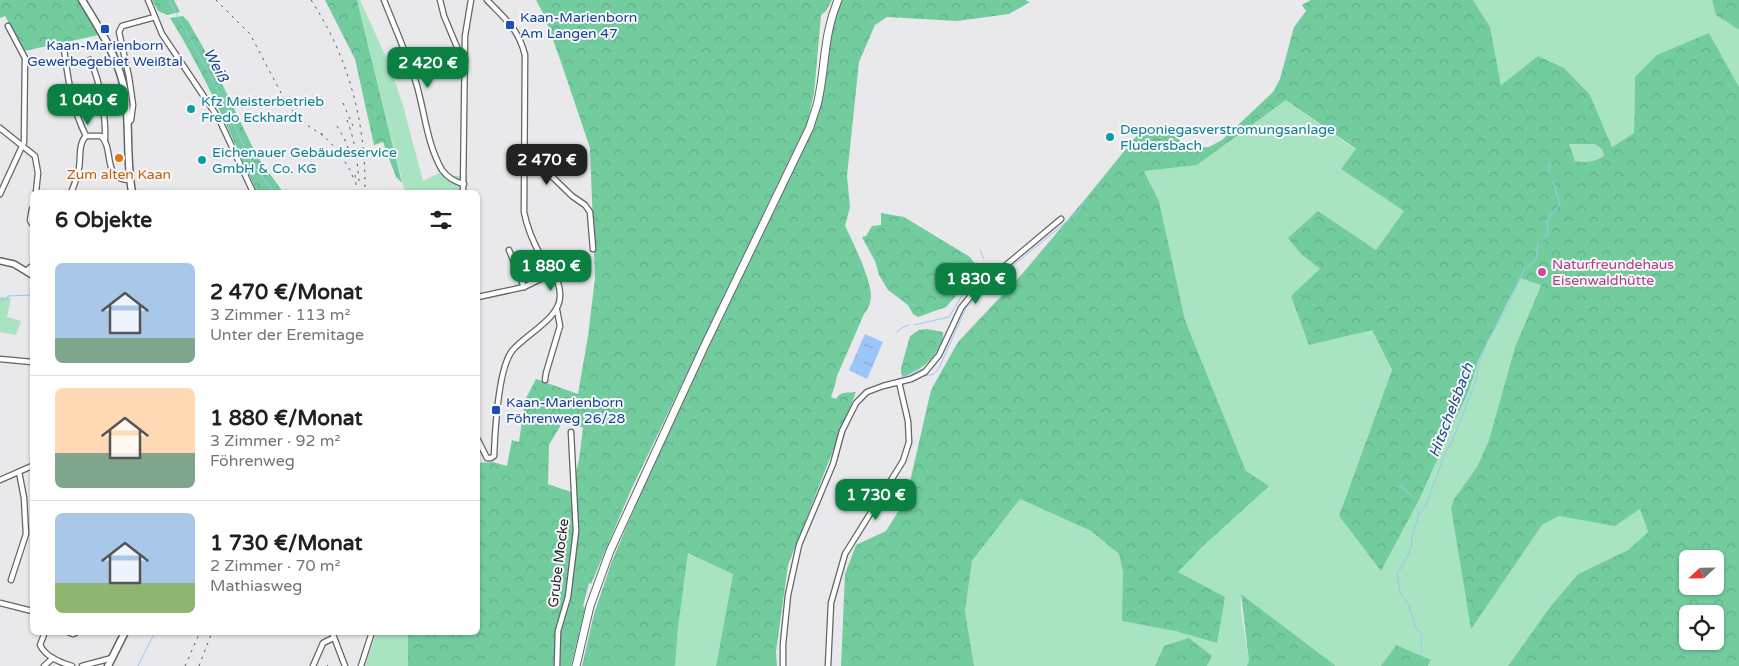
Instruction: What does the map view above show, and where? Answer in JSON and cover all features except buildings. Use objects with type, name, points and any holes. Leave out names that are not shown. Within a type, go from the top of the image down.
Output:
[{"type":"main road","points":[[82,0],[117,63],[125,95],[132,190]]},
{"type":"main road","points":[[576,666],[590,606],[610,550],[704,346],[810,127],[818,101],[828,31],[838,0]]},
{"type":"main road","points":[[108,666],[124,635]]},
{"type":"street","points":[[148,0],[162,34],[219,119],[252,190]]},
{"type":"street","points":[[384,0],[417,85],[431,142],[438,160],[444,172],[453,181],[464,184]]},
{"type":"street","points":[[440,0],[462,59],[465,62]]},
{"type":"street","points":[[463,190],[466,36],[471,0]]},
{"type":"street","points":[[480,444],[488,458],[494,456],[499,400],[508,359],[517,346],[556,310],[561,298],[558,281],[541,256],[526,221],[524,206],[526,66],[522,44],[514,27],[487,0]]},
{"type":"street","points":[[127,124],[131,120],[132,105],[129,77],[119,32],[122,26],[155,17]]},
{"type":"street","points":[[0,194],[24,142],[25,58],[8,26]]},
{"type":"street","points":[[64,49],[71,96],[79,123],[86,136]]},
{"type":"street","points":[[90,60],[101,97],[104,139],[110,164],[114,173],[121,179],[130,180]]},
{"type":"street","points":[[0,128],[35,156],[37,162],[36,190]]},
{"type":"street","points":[[86,136],[101,136],[104,139]]},
{"type":"street","points":[[72,190],[79,165],[81,144],[86,136]]},
{"type":"street","points":[[525,146],[539,164],[572,196],[585,205],[590,212],[593,249]]},
{"type":"street","points":[[783,666],[783,644],[788,595],[799,544],[833,464],[842,431],[856,403],[863,394],[925,372],[939,355],[961,308],[974,292],[1061,219]]},
{"type":"street","points":[[509,250],[524,287]]},
{"type":"street","points":[[0,261],[14,264],[30,274]]},
{"type":"street","points":[[26,271],[30,268]]},
{"type":"street","points":[[480,297],[524,287],[553,273]]},
{"type":"street","points":[[545,380],[560,326],[556,310]]},
{"type":"street","points":[[0,359],[30,362]]},
{"type":"street","points":[[828,666],[831,602],[845,554],[903,461],[909,442],[908,421],[899,382]]},
{"type":"street","name":"Grube Mocke","points":[[557,666],[558,631],[568,597],[576,531],[570,432]]},
{"type":"street","points":[[0,480],[30,467]]},
{"type":"street","points":[[11,580],[26,534],[24,498],[19,472]]},
{"type":"street","points":[[0,603],[30,610]]},
{"type":"street","points":[[44,635],[40,645],[42,650],[52,658],[72,666]]},
{"type":"street","points":[[313,666],[323,643],[333,635],[345,666]]},
{"type":"street","points":[[361,666],[371,635]]},
{"type":"street","points":[[44,666],[52,658]]},
{"type":"street","points":[[82,666],[113,658]]},
{"type":"green space","points":[[0,0],[78,0],[99,35],[24,51],[5,16],[0,18]]},
{"type":"green space","points":[[152,0],[174,0],[180,12],[167,15],[158,11]]},
{"type":"green space","points":[[325,0],[357,0],[402,183],[396,177],[383,142],[374,145],[355,59]]},
{"type":"green space","points":[[357,0],[360,0],[387,59],[402,102],[423,181],[446,170],[452,176],[467,176],[466,190],[404,190]]},
{"type":"green space","points":[[536,0],[832,0],[826,11],[821,15],[814,94],[807,123],[631,490],[591,584],[589,583],[571,666],[408,666],[408,635],[480,635],[480,463],[493,462],[507,466],[512,440],[519,442],[525,400],[536,379],[578,394],[595,278],[590,148],[544,15]],"holes":[[[565,418],[583,428],[579,460],[571,492],[548,484],[549,445]]]},
{"type":"green space","points":[[842,0],[1025,0],[1030,2],[1009,14],[957,21],[887,17],[875,25],[859,62],[847,176],[850,207],[845,226],[865,271],[871,299],[837,376],[831,397],[836,399],[842,394],[856,392],[788,565],[776,652],[777,666],[716,666],[733,574],[688,553],[675,666],[582,666],[594,614],[612,561],[650,472],[806,140],[831,30]]},
{"type":"green space","points":[[1311,0],[1473,0],[1490,27],[1501,85],[1538,56],[1564,68],[1590,95],[1612,147],[1634,133],[1635,77],[1657,55],[1709,33],[1739,87],[1739,666],[1508,666],[1550,607],[1578,574],[1628,550],[1648,532],[1640,509],[1615,526],[1559,516],[1542,525],[1471,629],[1451,508],[1454,499],[1477,467],[1489,440],[1515,347],[1541,285],[1520,278],[1479,359],[1469,390],[1419,500],[1381,571],[1339,516],[1392,370],[1372,330],[1309,345],[1291,296],[1320,269],[1301,254],[1288,238],[1318,211],[1376,250],[1404,211],[1341,169],[1356,149],[1286,100],[1197,165],[1144,171],[1159,201],[1185,320],[1246,471],[1269,486],[1204,545],[1178,572],[1225,597],[1217,643],[1175,631],[1122,621],[1123,572],[1119,554],[1091,531],[1020,499],[972,561],[965,611],[974,666],[841,666],[845,574],[856,545],[886,531],[906,499],[931,390],[958,342],[1023,273],[1139,133],[1158,127],[1172,133],[1185,146],[1195,148],[1209,147],[1222,140],[1273,92],[1280,79],[1294,27],[1306,11],[1302,5]],"holes":[[[1569,144],[1595,144],[1602,149],[1604,156],[1590,162],[1575,161]]]},
{"type":"green space","points":[[1473,0],[1712,0],[1716,15],[1739,30],[1739,87],[1709,34],[1635,77],[1634,133],[1612,147],[1590,95],[1538,56],[1501,85],[1490,27]]},
{"type":"green space","points":[[1712,0],[1739,0],[1739,30],[1716,15]]},
{"type":"green space","points":[[183,16],[188,21],[212,63],[257,156],[282,190],[256,190],[206,82],[170,18]]},
{"type":"green space","points":[[1286,100],[1356,150],[1341,169],[1404,211],[1376,250],[1318,211],[1301,254],[1320,269],[1372,330],[1392,370],[1339,516],[1381,571],[1419,500],[1469,390],[1479,359],[1520,278],[1541,284],[1515,347],[1489,440],[1477,467],[1454,499],[1451,508],[1471,628],[1542,525],[1559,516],[1615,525],[1640,509],[1648,532],[1628,550],[1578,574],[1550,607],[1508,666],[1428,666],[1431,661],[1396,645],[1381,666],[1336,666],[1241,594],[1241,610],[1249,661],[1247,666],[1207,666],[1212,656],[1164,646],[1155,666],[974,666],[965,611],[972,561],[1020,499],[1091,531],[1119,554],[1123,572],[1123,621],[1175,631],[1217,643],[1177,572],[1204,545],[1246,471],[1185,320],[1159,201],[1144,170],[1197,165]]},
{"type":"green space","points":[[1568,144],[1595,144],[1602,149],[1604,156],[1590,162],[1575,161]]},
{"type":"green space","points":[[881,213],[904,217],[970,257],[976,265],[977,277],[965,286],[946,307],[918,317],[913,314],[908,305],[888,290],[862,237],[866,236],[872,226],[881,225]]},
{"type":"green space","points":[[0,297],[11,298],[7,317],[21,321],[16,335],[0,332]]},
{"type":"green space","points":[[927,329],[943,332],[943,338],[939,347],[924,365],[903,377],[901,368],[910,336],[919,330]]},
{"type":"green space","points":[[688,553],[733,573],[716,666],[675,666]]},
{"type":"green space","points":[[1241,594],[1336,666],[1247,666],[1249,661]]},
{"type":"green space","points":[[375,635],[408,635],[408,666],[365,666]]},
{"type":"green space","points":[[1189,638],[1212,656],[1207,666],[1155,666],[1164,646]]},
{"type":"green space","points":[[1396,645],[1431,660],[1428,666],[1381,666]]},
{"type":"water","points":[[865,334],[883,342],[867,379],[849,370]]},
{"type":"waterway","name":"Weiß","points":[[169,0],[212,79],[253,165],[272,190]]},
{"type":"waterway","points":[[1548,172],[1550,163]]},
{"type":"waterway","name":"Hitschelsbach","points":[[1422,652],[1421,631],[1417,631],[1409,605],[1400,593],[1397,571],[1400,570],[1412,547],[1411,541],[1418,517],[1426,506],[1445,453],[1451,444],[1476,380],[1479,364],[1487,342],[1507,308],[1524,270],[1536,260],[1538,245],[1548,234],[1547,220],[1560,204],[1553,182]]},
{"type":"waterway","points":[[925,376],[934,374],[939,368],[966,308],[986,288],[1078,212],[1087,197]]},
{"type":"waterway","points":[[980,250],[984,259]]},
{"type":"waterway","points":[[914,325],[949,317],[961,297],[986,273],[986,264]]},
{"type":"waterway","points":[[0,299],[7,299],[8,296],[30,295]]},
{"type":"waterway","points":[[897,332],[909,325]]},
{"type":"waterway","points":[[901,377],[922,369]]},
{"type":"waterway","points":[[1400,485],[1413,497]]},
{"type":"waterway","name":"Hitschelsbach","points":[[1418,508],[1418,517]]},
{"type":"waterway","name":"Weiß","points":[[138,666],[154,635]]},
{"type":"railway","points":[[216,0],[250,34],[288,106],[307,125],[325,137]]},
{"type":"railway","points":[[311,0],[336,45],[353,92],[362,141],[365,190]]},
{"type":"railway","points":[[343,103],[353,126]]},
{"type":"railway","points":[[347,120],[354,143],[359,181]]},
{"type":"railway","points":[[337,126],[351,155]]},
{"type":"railway","points":[[321,133],[341,154]]},
{"type":"railway","points":[[337,149],[355,182]]},
{"type":"railway","points":[[355,175],[357,190]]},
{"type":"railway","points":[[185,666],[199,635]]},
{"type":"railway","points":[[199,666],[211,635]]},
{"type":"place","name":"Kaan-Marienborn Am Langen 47","points":[[510,25]]},
{"type":"place","name":"Kaan-Marienborn Gewerbegebiet Weißtal","points":[[105,29]]},
{"type":"place","name":"Kfz Meisterbetrieb Fredo Eckhardt","points":[[191,109]]},
{"type":"place","name":"Deponiegasverstromungsanlage Fludersbach","points":[[1110,137]]},
{"type":"place","name":"Zum alten Kaan","points":[[119,158]]},
{"type":"place","name":"Eichenauer Gebäudeservice GmbH & Co. KG","points":[[202,160]]},
{"type":"place","name":"Naturfreundehaus Eisenwaldhütte","points":[[1542,272]]},
{"type":"place","name":"Kaan-Marienborn Föhrenweg 26/28","points":[[496,410]]}]
